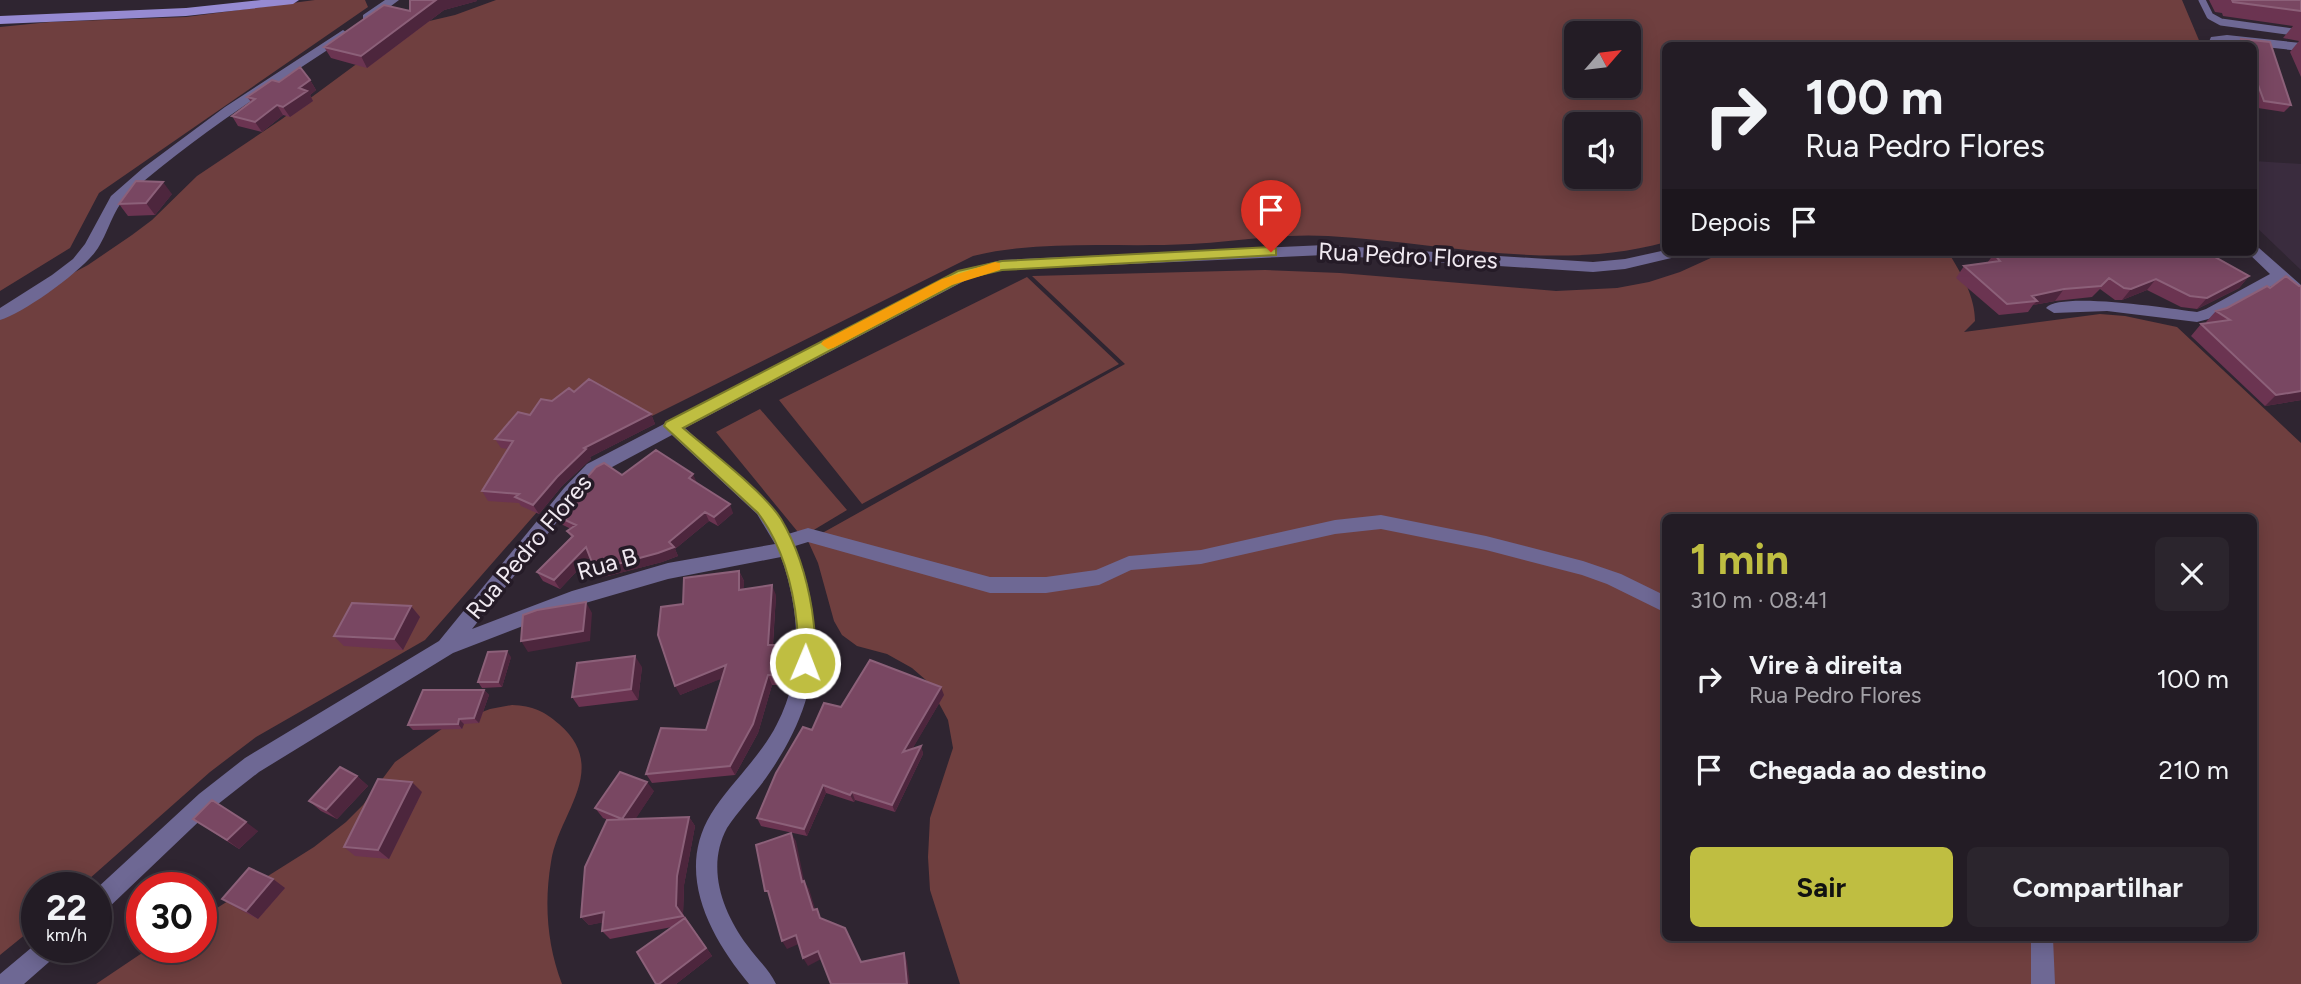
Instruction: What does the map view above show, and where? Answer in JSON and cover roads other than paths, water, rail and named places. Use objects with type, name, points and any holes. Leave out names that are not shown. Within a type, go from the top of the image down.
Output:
[{"type":"street","points":[[0,20],[186,12],[293,0]]},
{"type":"street","points":[[0,315],[80,261],[97,238],[112,204],[137,180],[250,96],[393,0]]},
{"type":"street","points":[[2214,42],[2227,39],[2255,42]]},
{"type":"street","points":[[2257,42],[2301,47]]},
{"type":"street","name":"Rua Pedro Flores","points":[[112,889],[205,802],[252,765],[446,647],[583,478],[604,462],[947,282],[988,268],[1325,250],[1593,267],[1625,264],[1662,256]]},
{"type":"street","points":[[2257,254],[2301,293]]},
{"type":"street","points":[[2054,308],[2107,306],[2197,317],[2211,313],[2280,275]]},
{"type":"street","points":[[672,426],[763,509],[785,545],[800,589],[806,628],[805,663],[800,692],[777,743],[760,770],[733,802],[711,839],[708,862],[710,893],[718,922],[735,951],[764,984]]},
{"type":"street","name":"Rua B","points":[[446,647],[572,599],[668,571],[785,545],[808,535],[990,585],[1046,585],[1098,578],[1129,563],[1200,557],[1348,524],[1381,522],[1486,543],[1583,568],[1614,579],[1662,603]]},
{"type":"street","points":[[2042,941],[2043,984]]},
{"type":"street","points":[[6,984],[30,963]]},
{"type":"lane","points":[[2202,0],[2210,16],[2220,21],[2301,33]]}]
